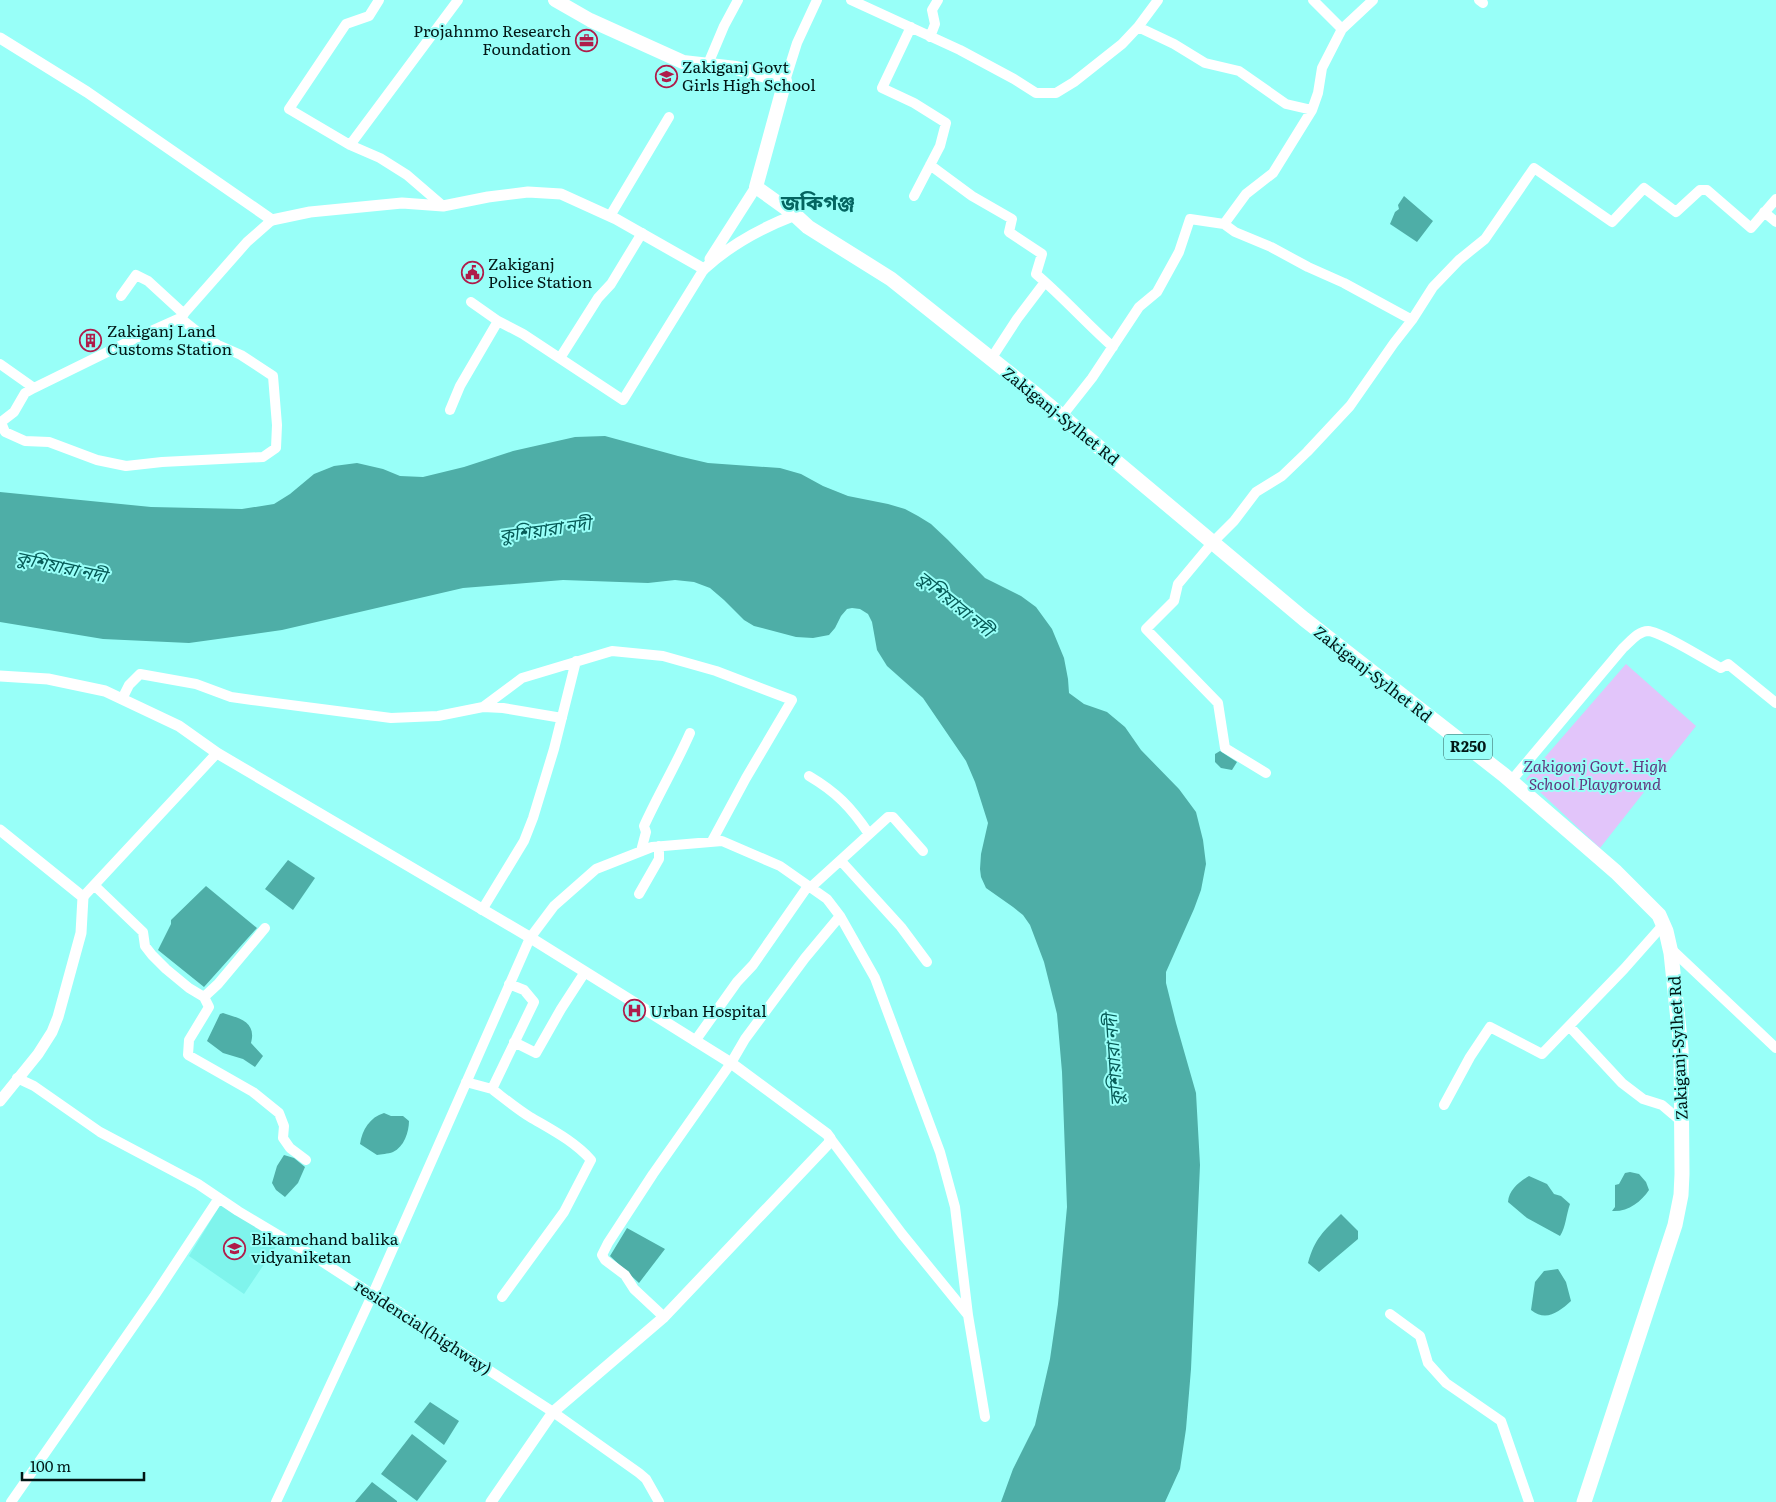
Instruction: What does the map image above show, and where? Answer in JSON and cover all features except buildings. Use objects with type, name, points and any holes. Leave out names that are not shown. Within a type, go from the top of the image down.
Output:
[{"type":"main road","points":[[555,0],[590,20],[683,62],[736,68],[785,81],[756,187],[795,215]]},
{"type":"main road","name":"Zakiganj-Sylhet Rd","points":[[795,215],[808,227],[891,279],[1062,416],[1304,619],[1511,781],[1616,872],[1659,915],[1670,948],[1675,980],[1681,1049],[1681,1195],[1674,1225],[1584,1502]]},
{"type":"street","points":[[379,0],[369,16],[346,24],[289,108],[350,145],[380,158],[407,176],[442,206]]},
{"type":"street","points":[[350,145],[458,0]]},
{"type":"street","points":[[708,64],[724,26],[738,0]]},
{"type":"street","points":[[785,81],[797,44],[817,0]]},
{"type":"street","points":[[851,0],[930,36],[1014,79],[1036,93],[1056,93],[1074,82],[1122,44],[1138,27],[1158,0]]},
{"type":"street","points":[[930,36],[935,24],[932,10],[938,0]]},
{"type":"street","points":[[1313,0],[1342,29]]},
{"type":"street","points":[[1224,224],[1246,194],[1273,173],[1312,110],[1318,93],[1322,68],[1342,29],[1373,0]]},
{"type":"street","points":[[910,27],[882,88],[914,103],[946,123],[940,146],[914,196]]},
{"type":"street","points":[[1138,27],[1174,44],[1205,63],[1239,71],[1286,104],[1312,110]]},
{"type":"street","points":[[0,38],[87,92],[272,220]]},
{"type":"street","points":[[610,216],[669,117]]},
{"type":"street","points":[[930,165],[972,196],[1012,219],[1009,232],[1042,254],[1036,274],[1113,347]]},
{"type":"street","points":[[1266,773],[1225,748],[1218,703],[1146,630],[1174,601],[1178,584],[1213,542],[1234,521],[1256,492],[1282,476],[1350,406],[1412,320],[1433,287],[1459,260],[1485,239],[1534,168],[1612,222],[1644,188],[1676,212],[1700,190],[1707,190],[1751,228],[1776,199]]},
{"type":"street","points":[[472,302],[498,321],[523,334],[623,400],[756,187]]},
{"type":"street","points":[[121,296],[136,275],[148,281],[182,316],[200,334],[218,345],[241,355],[273,376],[277,425],[276,448],[263,457],[162,462],[126,466],[97,460],[50,442],[25,442],[5,432],[1,422],[14,412],[25,393],[182,316],[247,242],[272,220],[310,212],[402,203],[442,206],[528,192],[561,194],[610,216],[704,269]]},
{"type":"street","points":[[1764,212],[1776,222]]},
{"type":"street","points":[[704,269],[734,245],[773,224],[795,215]]},
{"type":"street","points":[[1062,416],[1092,378],[1139,307],[1157,292],[1179,252],[1190,219],[1224,224],[1235,232],[1271,247],[1308,267],[1344,283],[1412,320]]},
{"type":"street","points":[[560,358],[598,298],[611,284],[642,234]]},
{"type":"street","points":[[991,359],[1017,319],[1045,282]]},
{"type":"street","points":[[450,410],[460,386],[498,321]]},
{"type":"street","points":[[0,364],[34,388]]},
{"type":"street","points":[[1511,781],[1623,648],[1637,635],[1648,631],[1662,635],[1721,668],[1728,664],[1776,704]]},
{"type":"street","points":[[483,706],[522,678],[612,652],[663,656],[716,671],[792,700],[746,778],[712,841]]},
{"type":"street","points":[[482,910],[524,841],[530,826],[554,749],[576,661]]},
{"type":"street","points":[[122,699],[129,685],[140,674],[196,684],[231,697],[391,718],[438,716],[483,706],[562,718]]},
{"type":"street","points":[[0,676],[48,679],[104,691],[179,726],[217,753],[530,938],[731,1063],[827,1134],[902,1234],[968,1315]]},
{"type":"street","points":[[641,851],[646,832],[644,826],[690,734]]},
{"type":"street","points":[[0,1101],[38,1054],[52,1032],[58,1017],[81,933],[83,897],[217,753]]},
{"type":"street","points":[[809,776],[841,798],[852,809],[869,834]]},
{"type":"street","points":[[695,1041],[809,887],[841,861],[882,821],[888,817],[893,817],[923,851]]},
{"type":"street","points":[[0,830],[83,897]]},
{"type":"street","points":[[276,1502],[372,1294],[530,938],[554,906],[596,869],[659,846],[722,840],[780,866],[827,899],[840,916],[875,978],[940,1152],[955,1207],[968,1315],[984,1417]]},
{"type":"street","points":[[638,894],[659,859],[659,846]]},
{"type":"street","points":[[841,861],[901,927],[927,962]]},
{"type":"street","points":[[94,884],[143,932],[144,946],[159,962],[189,988],[204,997],[209,1006],[189,1040],[188,1055],[253,1092],[279,1113],[284,1126],[283,1138],[290,1148],[306,1160]]},
{"type":"street","points":[[664,1317],[634,1289],[625,1275],[605,1260],[602,1255],[608,1242],[675,1141],[731,1063],[745,1039],[771,1002],[840,916]]},
{"type":"street","points":[[1444,1105],[1470,1057],[1490,1027],[1542,1054],[1624,969],[1663,925]]},
{"type":"street","points":[[204,997],[218,984],[265,928]]},
{"type":"street","points":[[1670,948],[1776,1048]]},
{"type":"street","points":[[514,1042],[536,1053],[585,972]]},
{"type":"street","points":[[492,1090],[534,1002],[524,990],[509,984]]},
{"type":"street","points":[[1569,1026],[1622,1083],[1643,1099],[1662,1105],[1682,1122]]},
{"type":"street","name":"residencial(highway)","points":[[17,1078],[34,1086],[100,1132],[198,1184],[553,1412],[639,1473],[646,1480],[659,1502]]},
{"type":"street","points":[[466,1082],[492,1090],[530,1117],[568,1139],[592,1160],[564,1212],[502,1297]]},
{"type":"street","points":[[491,1502],[553,1412],[664,1317],[829,1143],[830,1138]]},
{"type":"street","points":[[11,1502],[155,1295],[219,1198]]},
{"type":"street","points":[[1390,1314],[1420,1336],[1428,1363],[1446,1383],[1501,1421],[1529,1502]]},
{"type":"shaded area","name":"Bikamchand balika vidyaniketan","points":[[222,1202],[281,1239],[244,1294],[189,1256]]},
{"type":"green space","name":"Zakigonj Govt. High School Playground","points":[[1626,664],[1696,726],[1600,848],[1526,779]]},
{"type":"water","points":[[1404,196],[1433,221],[1417,242],[1390,224]]},
{"type":"water","name":"কুশিয়ারা নদী","points":[[605,436],[708,463],[780,468],[801,474],[823,486],[848,496],[905,509],[931,524],[985,578],[1021,596],[1036,607],[1052,629],[1064,658],[1069,693],[1084,704],[1107,712],[1125,727],[1141,750],[1179,789],[1196,812],[1203,840],[1206,864],[1201,890],[1194,909],[1166,972],[1166,983],[1196,1093],[1200,1165],[1191,1369],[1186,1429],[1180,1469],[1165,1502],[1001,1502],[1013,1469],[1035,1425],[1050,1359],[1058,1304],[1067,1207],[1062,1072],[1057,1014],[1044,962],[1030,925],[1023,915],[986,888],[981,877],[981,854],[988,823],[966,761],[923,698],[887,666],[877,650],[872,622],[868,614],[860,609],[847,609],[829,635],[813,638],[796,637],[754,626],[744,620],[710,588],[694,582],[675,580],[648,583],[563,580],[463,588],[282,630],[189,643],[103,639],[0,622],[0,492],[151,507],[242,509],[274,504],[290,494],[314,474],[334,466],[357,463],[383,469],[400,476],[423,477],[464,467],[513,451],[575,437]]},
{"type":"water","points":[[1220,751],[1237,762],[1232,770],[1221,768],[1215,762],[1215,754]]},
{"type":"water","points":[[288,860],[315,878],[293,910],[265,889]]},
{"type":"water","points":[[206,886],[257,928],[204,987],[158,950],[171,924],[171,920]]},
{"type":"water","points":[[223,1013],[240,1019],[249,1025],[252,1036],[251,1043],[263,1056],[255,1067],[243,1059],[223,1053],[207,1041],[220,1014]]},
{"type":"water","points":[[384,1113],[391,1116],[403,1116],[409,1121],[408,1130],[403,1143],[397,1150],[377,1155],[360,1144],[363,1134],[371,1121]]},
{"type":"water","points":[[284,1155],[294,1158],[305,1167],[298,1183],[285,1197],[276,1190],[272,1183],[277,1166]]},
{"type":"water","points":[[1625,1173],[1639,1174],[1646,1182],[1649,1190],[1629,1208],[1612,1211],[1615,1207],[1615,1185],[1619,1184]]},
{"type":"water","points":[[1529,1176],[1547,1184],[1554,1194],[1561,1196],[1570,1204],[1564,1229],[1560,1236],[1527,1218],[1508,1202],[1510,1194],[1515,1187]]},
{"type":"water","points":[[1341,1214],[1358,1231],[1358,1239],[1319,1272],[1308,1263],[1311,1254],[1320,1236]]},
{"type":"water","points":[[627,1228],[665,1249],[639,1283],[610,1256]]},
{"type":"water","points":[[1558,1269],[1566,1282],[1571,1301],[1562,1309],[1552,1314],[1537,1314],[1531,1310],[1535,1282],[1544,1271]]},
{"type":"water","points":[[430,1402],[459,1421],[444,1445],[414,1422]]},
{"type":"water","points":[[412,1434],[447,1461],[417,1501],[381,1474]]},
{"type":"water","points":[[372,1482],[397,1501],[397,1502],[355,1502]]},
{"type":"place","name":"Projahnmo Research Foundation","points":[[587,40]]},
{"type":"place","name":"Zakiganj Govt Girls High School","points":[[666,76]]},
{"type":"place","name":"Zakiganj Police Station","points":[[472,273]]},
{"type":"place","name":"Zakiganj Land Customs Station","points":[[91,340]]},
{"type":"place","name":"Urban Hospital","points":[[634,1011]]},
{"type":"place","name":"Bikamchand balika vidyaniketan","points":[[235,1248]]},
{"type":"district","name":"জকিগঞ্জ","points":[[818,203]]}]
